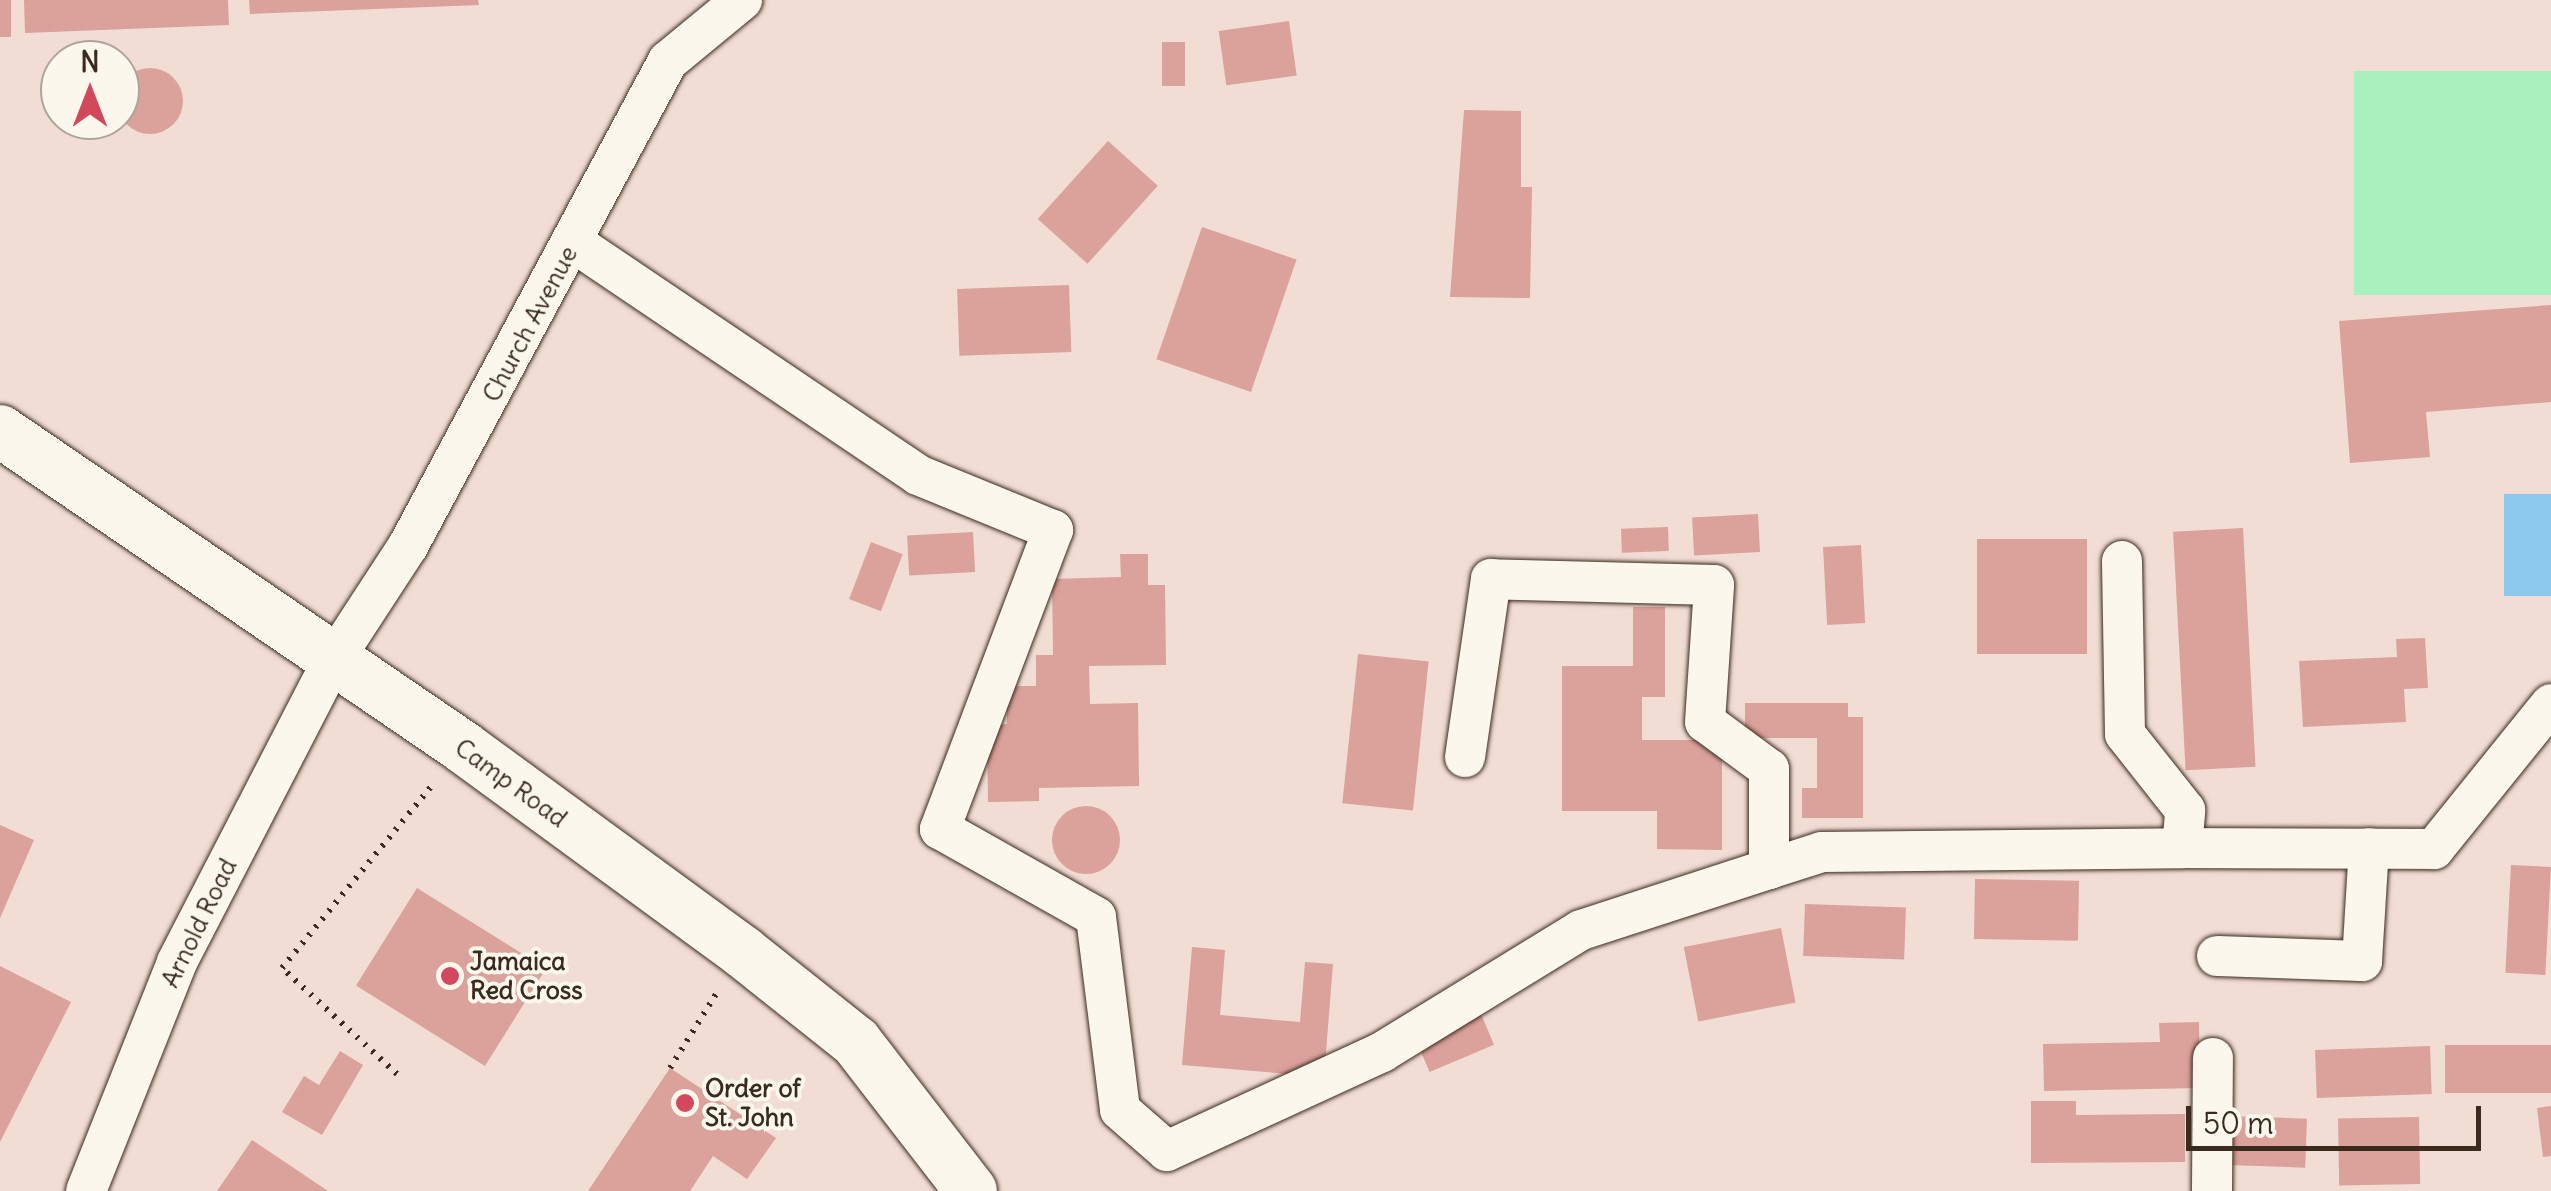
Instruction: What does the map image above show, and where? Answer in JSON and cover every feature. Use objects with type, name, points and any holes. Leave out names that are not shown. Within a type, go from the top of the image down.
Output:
[{"type":"main road","name":"Camp Road","points":[[0,431],[331,664],[463,747],[743,952],[856,1042],[971,1191]]},
{"type":"street","name":"Church Avenue","points":[[331,664],[408,546],[668,61],[742,0]]},
{"type":"street","points":[[573,242],[918,475],[1052,530],[940,829],[1096,916],[1120,1110],[1166,1151],[1382,1052],[1581,930],[1822,852],[2434,849],[2551,704]]},
{"type":"street","points":[[2122,561],[2125,734],[2185,810],[2182,848]]},
{"type":"street","points":[[1466,758],[1490,579],[1714,585],[1705,722],[1769,769],[1770,869]]},
{"type":"street","name":"Arnold Road","points":[[86,1191],[176,962],[331,664]]},
{"type":"street","points":[[2217,956],[2362,961],[2369,848]]},
{"type":"street","points":[[2212,1191],[2213,1058]]},
{"type":"path","points":[[397,1074],[282,968],[463,747]]},
{"type":"path","points":[[670,1068],[743,952]]},
{"type":"green space","points":[[2354,71],[2551,71],[2551,295],[2354,295]]},
{"type":"water","points":[[2504,494],[2551,494],[2551,596],[2504,596]]},
{"type":"building","points":[[0,0],[11,0],[11,37],[0,37]]},
{"type":"building","points":[[24,0],[228,0],[229,25],[25,33]]},
{"type":"building","points":[[249,0],[478,0],[479,5],[250,14]]},
{"type":"building","points":[[1289,21],[1297,75],[1226,85],[1219,31]]},
{"type":"building","points":[[1162,42],[1185,42],[1185,86],[1162,86]]},
{"type":"building","points":[[140,70],[163,71],[180,88],[183,101],[173,124],[163,131],[140,132]]},
{"type":"building","points":[[1464,110],[1521,111],[1521,187],[1532,187],[1530,298],[1450,297]]},
{"type":"building","points":[[1108,141],[1158,186],[1088,264],[1038,219]]},
{"type":"building","points":[[1202,227],[1297,260],[1251,392],[1156,359]]},
{"type":"building","points":[[1069,285],[1071,352],[959,356],[957,289]]},
{"type":"building","points":[[2551,305],[2551,402],[2426,412],[2430,457],[2350,463],[2339,321]]},
{"type":"building","points":[[1758,514],[1760,552],[1694,555],[1692,517]]},
{"type":"building","points":[[1668,527],[1669,551],[1622,553],[1621,529]]},
{"type":"building","points":[[2243,528],[2256,767],[2186,770],[2173,532]]},
{"type":"building","points":[[973,532],[975,572],[909,575],[907,535]]},
{"type":"building","points":[[1977,539],[2087,539],[2087,654],[1977,654]]},
{"type":"building","points":[[871,542],[903,554],[881,611],[849,599]]},
{"type":"building","points":[[1861,545],[1865,623],[1827,625],[1823,547]]},
{"type":"building","points":[[1120,554],[1148,554],[1148,585],[1165,585],[1166,665],[1089,666],[1090,704],[1138,703],[1139,786],[1039,788],[1039,801],[988,802],[987,725],[1007,724],[1007,686],[1036,686],[1036,655],[1053,655],[1052,579],[1121,577]]},
{"type":"building","points":[[1633,607],[1665,607],[1665,697],[1642,697],[1642,740],[1722,740],[1722,850],[1657,849],[1657,811],[1562,811],[1562,666],[1633,666]]},
{"type":"building","points":[[2425,638],[2428,688],[2404,689],[2406,722],[2303,727],[2299,661],[2397,657],[2396,639]]},
{"type":"building","points":[[1358,654],[1429,661],[1413,811],[1342,803]]},
{"type":"building","points":[[1745,703],[1848,703],[1848,717],[1863,717],[1863,818],[1802,818],[1802,788],[1817,788],[1817,738],[1745,738]]},
{"type":"building","points":[[1086,806],[1099,808],[1110,816],[1118,827],[1118,853],[1110,864],[1099,872],[1086,874],[1073,872],[1062,864],[1054,853],[1052,840],[1054,827],[1062,816],[1073,808]]},
{"type":"building","points":[[0,825],[34,840],[0,918]]},
{"type":"building","points":[[2511,865],[2551,867],[2545,975],[2505,973]]},
{"type":"building","points":[[1975,879],[2079,881],[2078,941],[1974,939]]},
{"type":"building","name":"Jamaica Red Cross","points":[[417,888],[546,969],[485,1066],[356,986]]},
{"type":"building","points":[[1805,904],[1906,908],[1904,959],[1803,956]]},
{"type":"building","points":[[1781,928],[1796,1003],[1698,1021],[1684,947]]},
{"type":"building","points":[[1192,947],[1225,950],[1220,1015],[1300,1022],[1305,962],[1333,964],[1324,1077],[1182,1065]]},
{"type":"building","points":[[0,966],[71,1002],[0,1142]]},
{"type":"building","points":[[1478,1007],[1494,1045],[1430,1072],[1414,1034]]},
{"type":"building","points":[[2199,1022],[2200,1088],[2044,1091],[2043,1044],[2160,1042],[2159,1023]]},
{"type":"building","points":[[2445,1045],[2551,1045],[2551,1093],[2445,1093]]},
{"type":"building","points":[[2430,1046],[2432,1094],[2317,1098],[2315,1050]]},
{"type":"building","points":[[340,1051],[363,1065],[322,1135],[282,1112],[304,1076],[319,1085]]},
{"type":"building","name":"Order of St. John","points":[[670,1068],[776,1138],[747,1179],[713,1156],[690,1191],[588,1191]]},
{"type":"building","points":[[2031,1101],[2076,1101],[2076,1115],[2185,1114],[2185,1162],[2031,1163]]},
{"type":"building","points":[[2551,1106],[2551,1156],[2543,1157],[2537,1108]]},
{"type":"building","points":[[2229,1116],[2307,1119],[2305,1168],[2227,1165]]},
{"type":"building","points":[[2419,1117],[2420,1184],[2339,1185],[2338,1118]]},
{"type":"building","points":[[252,1140],[328,1191],[217,1191]]},
{"type":"place","name":"Jamaica Red Cross","points":[[450,976]]},
{"type":"place","name":"Order of St. John","points":[[685,1103]]}]
